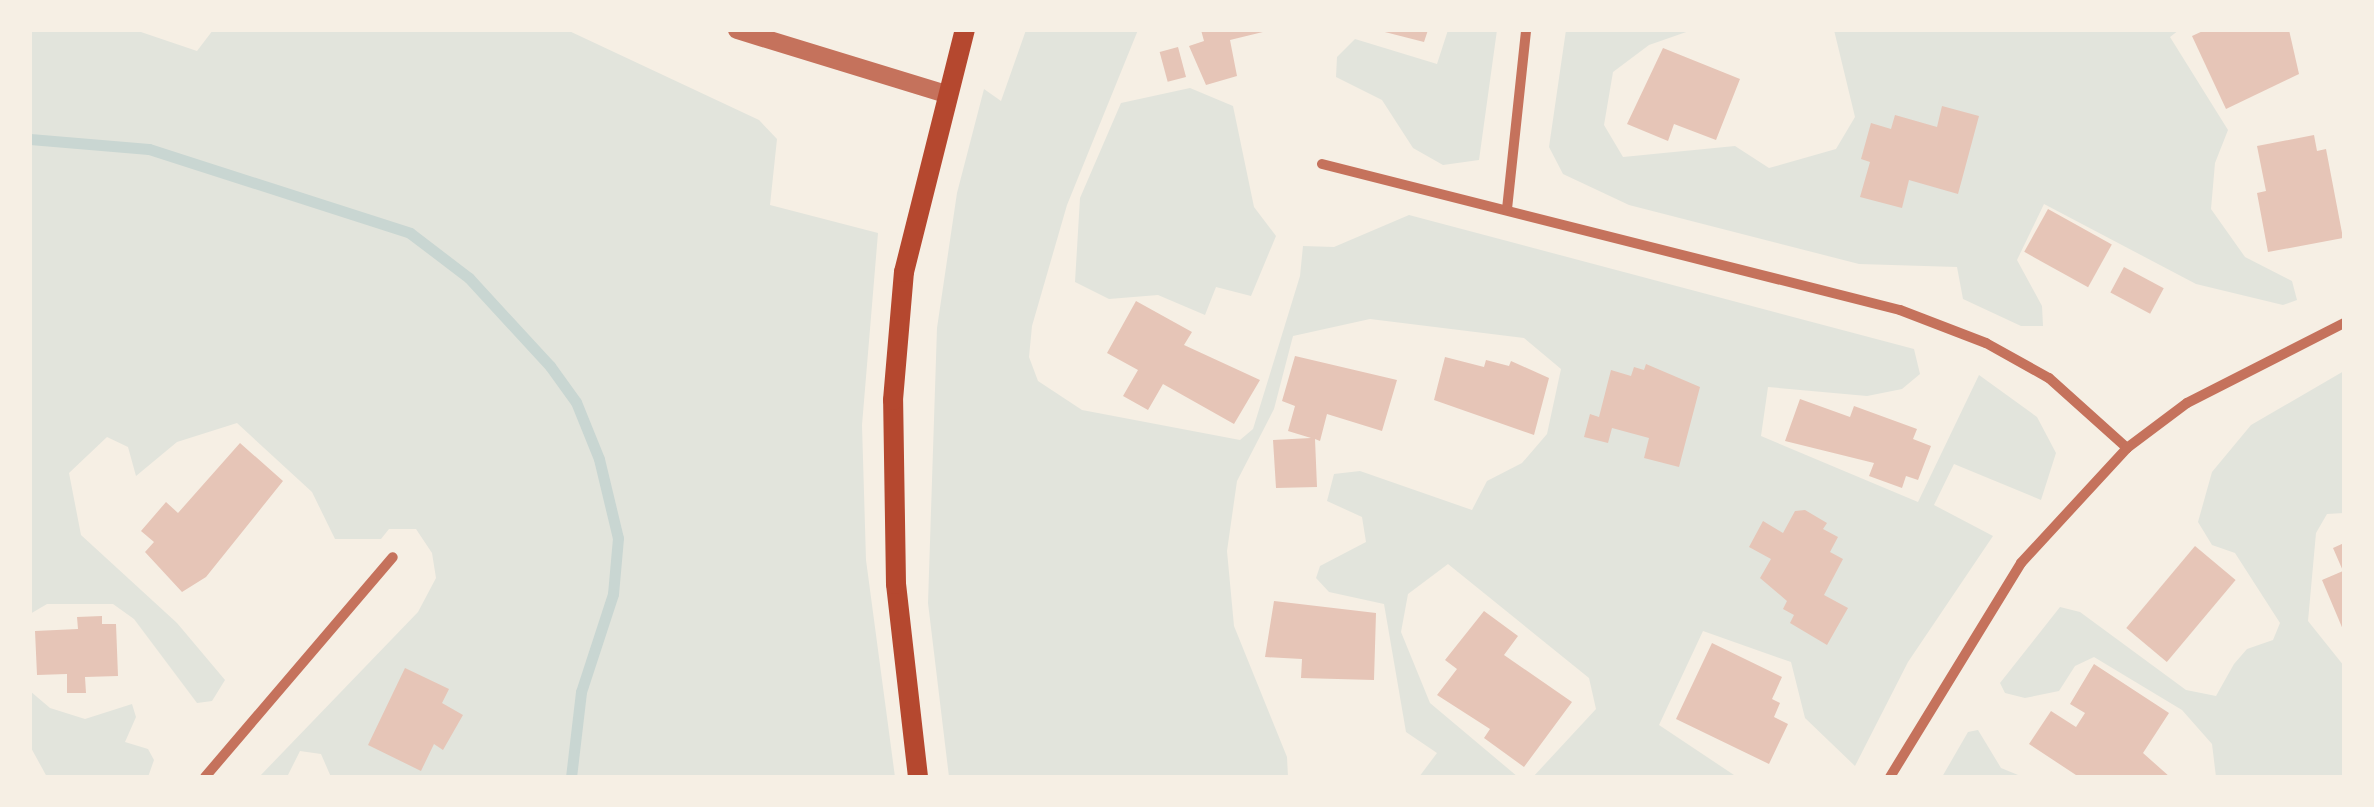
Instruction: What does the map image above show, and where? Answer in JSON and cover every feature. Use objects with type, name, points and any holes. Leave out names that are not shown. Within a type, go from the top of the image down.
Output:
[{"type":"main road","points":[[918,777],[896,584],[893,400],[904,272],[946,94],[966,30]]},
{"type":"street","points":[[737,30],[946,94]]},
{"type":"street","points":[[1507,209],[1526,30]]},
{"type":"street","points":[[1322,164],[1917,316],[1986,343],[2049,378],[2127,448]]},
{"type":"street","points":[[1890,777],[2021,562],[2127,448],[2187,403],[2344,323]]},
{"type":"street","points":[[205,777],[393,558]]},
{"type":"shaded area","points":[[30,30],[135,30],[197,51],[213,30],[567,30],[759,120],[777,139],[770,205],[878,233],[862,425],[866,560],[895,777],[331,777],[321,754],[300,751],[287,777],[259,777],[418,612],[436,578],[432,553],[416,529],[389,529],[381,539],[335,539],[312,492],[237,423],[177,442],[136,476],[128,447],[107,437],[69,473],[81,535],[177,623],[225,680],[212,701],[197,703],[134,619],[113,604],[47,604],[30,614]]},
{"type":"shaded area","points":[[1026,30],[1138,30],[1067,205],[1032,326],[1029,357],[1038,381],[1082,410],[1240,440],[1253,429],[1300,276],[1303,246],[1334,247],[1409,215],[1914,349],[1920,374],[1902,389],[1867,396],[1768,387],[1761,436],[1918,502],[1979,375],[2037,417],[2056,453],[2041,500],[1954,464],[1934,505],[1993,536],[1908,662],[1855,766],[1805,718],[1791,662],[1703,631],[1659,725],[1737,777],[1533,777],[1596,709],[1589,678],[1448,564],[1408,594],[1401,632],[1430,703],[1518,777],[1419,777],[1437,753],[1406,732],[1384,604],[1329,592],[1316,578],[1320,566],[1366,542],[1362,517],[1327,501],[1334,474],[1360,471],[1472,510],[1487,481],[1522,463],[1547,434],[1561,369],[1524,338],[1370,319],[1293,336],[1274,409],[1237,481],[1227,551],[1234,626],[1287,757],[1288,777],[949,777],[928,603],[937,328],[957,193],[984,89],[1001,101]]},
{"type":"shaded area","points":[[1448,30],[1497,30],[1479,160],[1443,165],[1413,148],[1382,100],[1336,77],[1337,57],[1355,39],[1437,64]]},
{"type":"shaded area","points":[[1566,30],[1692,30],[1649,45],[1613,72],[1604,125],[1623,157],[1735,146],[1769,168],[1836,149],[1855,117],[1834,30],[2179,30],[2170,37],[2228,130],[2215,163],[2211,209],[2245,257],[2292,281],[2297,300],[2283,305],[2196,284],[2044,204],[2017,260],[2042,306],[2043,326],[2021,326],[1963,299],[1957,267],[1859,264],[1629,205],[1563,174],[1549,147]]},
{"type":"shaded area","points":[[1190,88],[1233,106],[1254,207],[1276,236],[1251,296],[1216,287],[1205,315],[1158,295],[1109,299],[1075,282],[1080,198],[1121,103]]},
{"type":"shaded area","points":[[2344,371],[2344,513],[2327,514],[2316,533],[2308,621],[2344,666],[2344,777],[2216,777],[2212,744],[2182,710],[2094,657],[2075,666],[2059,691],[2025,698],[2005,693],[2000,683],[2060,607],[2080,612],[2186,690],[2216,696],[2247,649],[2273,640],[2280,623],[2235,553],[2212,545],[2198,522],[2212,472],[2251,425]]},
{"type":"shaded area","points":[[30,691],[50,708],[85,719],[132,704],[136,717],[125,742],[148,749],[154,760],[148,777],[47,777],[30,746]]},
{"type":"shaded area","points":[[1978,730],[2001,768],[2023,777],[1942,777],[1968,732]]},
{"type":"building","points":[[1201,30],[1267,31],[1230,40],[1237,76],[1206,85],[1189,46],[1204,41]]},
{"type":"building","points":[[1377,30],[1428,30],[1424,42]]},
{"type":"building","points":[[2205,30],[2289,30],[2299,74],[2226,109],[2192,36]]},
{"type":"building","points":[[1178,47],[1186,77],[1168,82],[1160,52]]},
{"type":"building","points":[[1663,48],[1740,79],[1716,140],[1674,124],[1668,141],[1627,124]]},
{"type":"building","points":[[1942,106],[1979,116],[1958,194],[1909,180],[1902,208],[1860,197],[1870,162],[1861,159],[1871,123],[1891,129],[1895,115],[1937,127]]},
{"type":"building","points":[[2314,135],[2317,151],[2326,149],[2343,238],[2268,252],[2257,193],[2266,191],[2257,146]]},
{"type":"building","points":[[2048,209],[2112,244],[2088,287],[2024,252]]},
{"type":"building","points":[[2124,267],[2164,288],[2150,314],[2110,293]]},
{"type":"building","points":[[1136,301],[1192,332],[1184,345],[1260,380],[1234,424],[1163,384],[1148,410],[1123,396],[1138,370],[1107,353]]},
{"type":"building","points":[[1295,356],[1397,380],[1382,431],[1327,414],[1320,441],[1315,439],[1317,487],[1276,488],[1273,440],[1311,438],[1288,431],[1295,406],[1282,401]]},
{"type":"building","points":[[1445,357],[1484,367],[1486,360],[1509,366],[1511,361],[1549,378],[1534,435],[1434,400]]},
{"type":"building","points":[[1646,364],[1700,387],[1679,467],[1644,458],[1649,438],[1612,428],[1608,443],[1584,437],[1590,414],[1599,417],[1611,370],[1631,376],[1634,367],[1644,370]]},
{"type":"building","points":[[1800,399],[1850,417],[1854,406],[1917,429],[1913,439],[1931,446],[1918,480],[1906,476],[1902,488],[1869,476],[1874,463],[1785,441]]},
{"type":"building","points":[[240,443],[283,481],[206,577],[182,592],[145,552],[154,542],[141,531],[166,502],[178,513]]},
{"type":"building","points":[[1805,510],[1827,523],[1823,529],[1838,537],[1830,552],[1843,559],[1824,595],[1848,608],[1827,645],[1790,623],[1794,615],[1783,609],[1787,601],[1760,578],[1771,559],[1749,547],[1763,521],[1783,533],[1795,511]]},
{"type":"building","points":[[2344,543],[2344,632],[2322,580],[2343,571],[2333,548]]},
{"type":"building","points":[[2195,546],[2236,580],[2167,662],[2126,628]]},
{"type":"building","points":[[1274,601],[1376,613],[1374,680],[1301,678],[1302,659],[1265,657]]},
{"type":"building","points":[[1484,611],[1518,636],[1504,655],[1572,702],[1524,767],[1484,738],[1490,729],[1437,695],[1457,669],[1445,660]]},
{"type":"building","points":[[102,616],[102,624],[116,624],[118,676],[85,677],[86,693],[67,693],[67,674],[37,675],[35,631],[78,629],[77,617]]},
{"type":"building","points":[[1712,643],[1782,677],[1772,699],[1780,703],[1774,717],[1788,724],[1769,764],[1676,719]]},
{"type":"building","points":[[2094,664],[2169,713],[2143,753],[2170,777],[2079,777],[2029,744],[2051,711],[2076,727],[2085,713],[2070,704]]},
{"type":"building","points":[[405,668],[449,689],[442,703],[463,715],[443,750],[434,744],[421,771],[368,745]]},
{"type":"waterway","points":[[30,139],[149,149],[410,233],[469,278],[550,366],[576,402],[599,459],[618,538],[613,594],[581,692],[571,777]]}]
